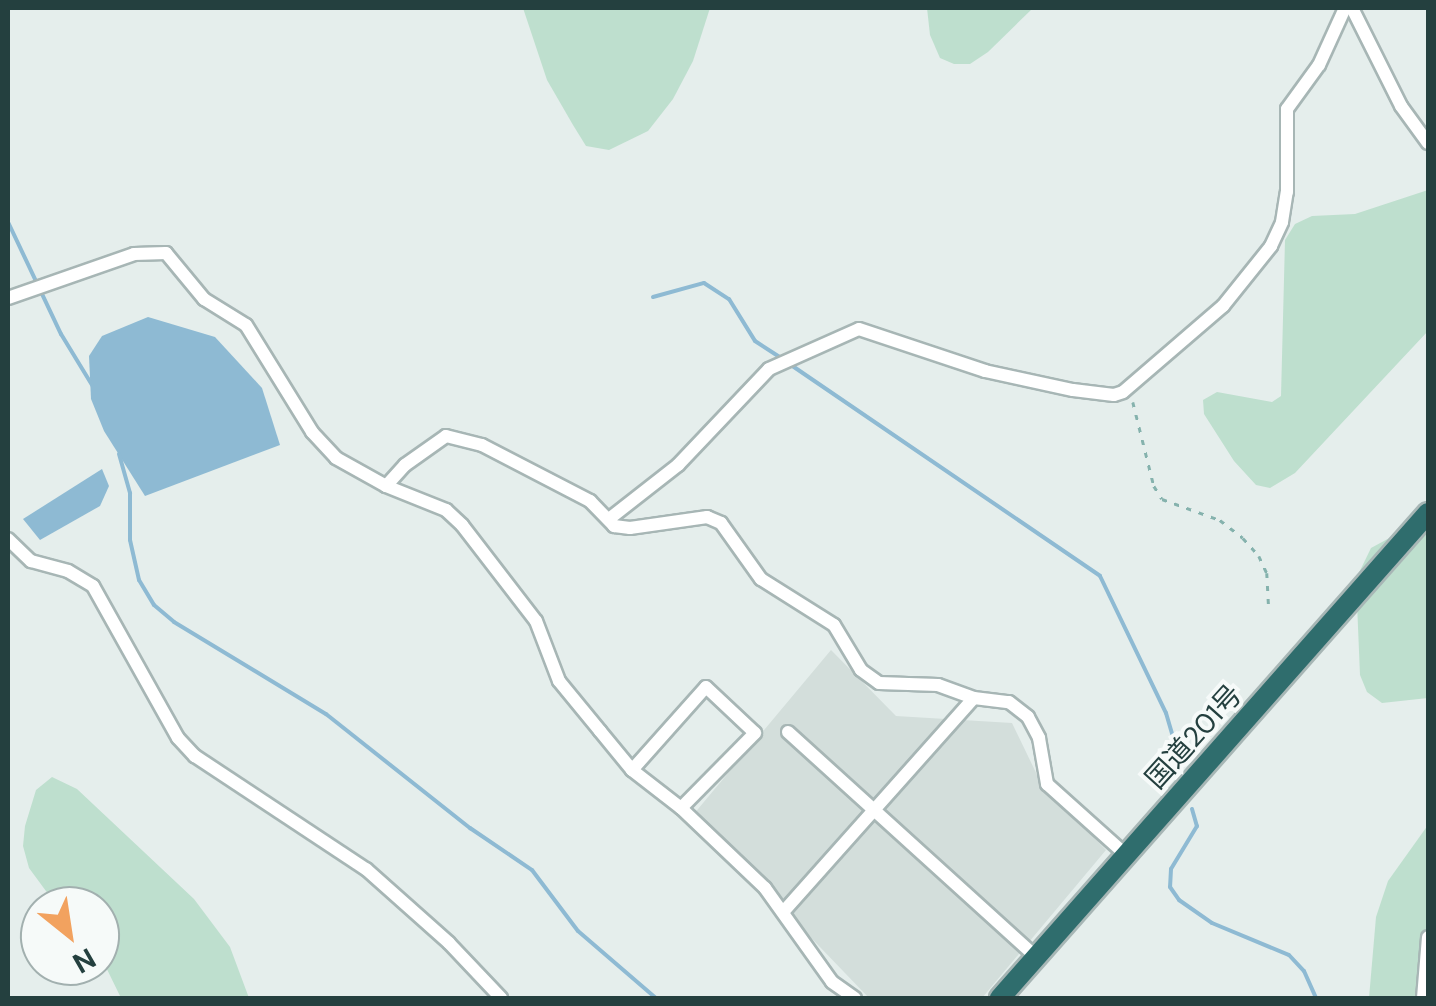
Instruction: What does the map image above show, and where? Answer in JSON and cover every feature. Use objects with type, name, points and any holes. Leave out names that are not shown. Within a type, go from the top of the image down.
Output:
[{"type":"highway","name":"国道201号","points":[[1000,998],[1428,512]]},
{"type":"street","points":[[609,519],[678,465],[768,369],[859,329],[985,371],[1073,390],[1114,395],[1130,386],[1223,306],[1270,246],[1282,222],[1288,192],[1286,109],[1319,65],[1344,8]]},
{"type":"street","points":[[1352,8],[1401,106],[1428,143]]},
{"type":"street","points":[[8,298],[114,260],[148,251],[166,252],[204,299],[246,325],[322,444],[358,472],[446,510],[462,525],[536,621],[559,680],[632,770],[681,808],[784,911],[832,982],[855,998]]},
{"type":"street","points":[[386,486],[436,439],[446,436],[482,445],[590,501],[614,526],[630,528],[708,517],[722,523],[761,579],[834,625],[861,670],[879,683],[938,685],[974,698],[1009,702],[1028,717],[1039,738],[1048,784],[1126,854]]},
{"type":"street","points":[[8,540],[32,560],[68,571],[93,586],[178,738],[195,756],[366,868],[449,943],[502,998]]},
{"type":"street","points":[[632,770],[706,688],[755,733],[681,808]]},
{"type":"street","points":[[784,911],[974,698]]},
{"type":"street","points":[[788,732],[1034,955]]},
{"type":"street","points":[[1423,998],[1428,937]]},
{"type":"path","points":[[1130,386],[1154,486],[1162,499],[1220,520],[1243,538],[1260,556],[1266,572],[1269,607]]},
{"type":"shaded area","points":[[831,650],[896,716],[1012,723],[1041,783],[1106,850],[982,998],[869,998],[693,815]]},
{"type":"green space","points":[[523,8],[710,8],[693,61],[673,99],[648,131],[609,150],[586,146],[573,125],[547,80]]},
{"type":"green space","points":[[927,8],[1033,8],[988,52],[970,64],[954,64],[940,58],[930,35]]},
{"type":"green space","points":[[1428,190],[1428,331],[1295,473],[1270,488],[1256,485],[1234,461],[1204,414],[1203,400],[1217,392],[1272,402],[1281,396],[1285,240],[1295,224],[1312,216],[1355,214]]},
{"type":"green space","points":[[1428,517],[1428,698],[1382,703],[1367,692],[1360,675],[1356,579],[1371,548]]},
{"type":"green space","points":[[52,777],[77,789],[194,899],[230,947],[249,998],[121,998],[115,986],[120,986],[120,886],[42,886],[29,868],[23,846],[36,790]]},
{"type":"green space","points":[[1428,825],[1428,998],[1369,998],[1376,917],[1388,881]]},
{"type":"water","points":[[148,317],[215,337],[262,388],[280,445],[145,496],[104,431],[91,399],[89,356],[102,336]]},
{"type":"water","points":[[102,469],[109,486],[100,506],[40,540],[23,519]]},
{"type":"waterway","points":[[8,222],[61,334],[92,385]]},
{"type":"waterway","points":[[653,297],[704,283],[729,299],[755,341],[783,359]]},
{"type":"waterway","points":[[791,365],[1100,576],[1166,713],[1180,761]]},
{"type":"waterway","points":[[119,454],[130,493],[130,540],[139,580],[154,605],[174,622],[326,714],[470,828],[532,870],[578,931],[656,998]]},
{"type":"waterway","points":[[1192,809],[1197,826],[1171,869],[1170,887],[1179,900],[1212,923],[1289,955],[1304,971],[1316,998]]}]
